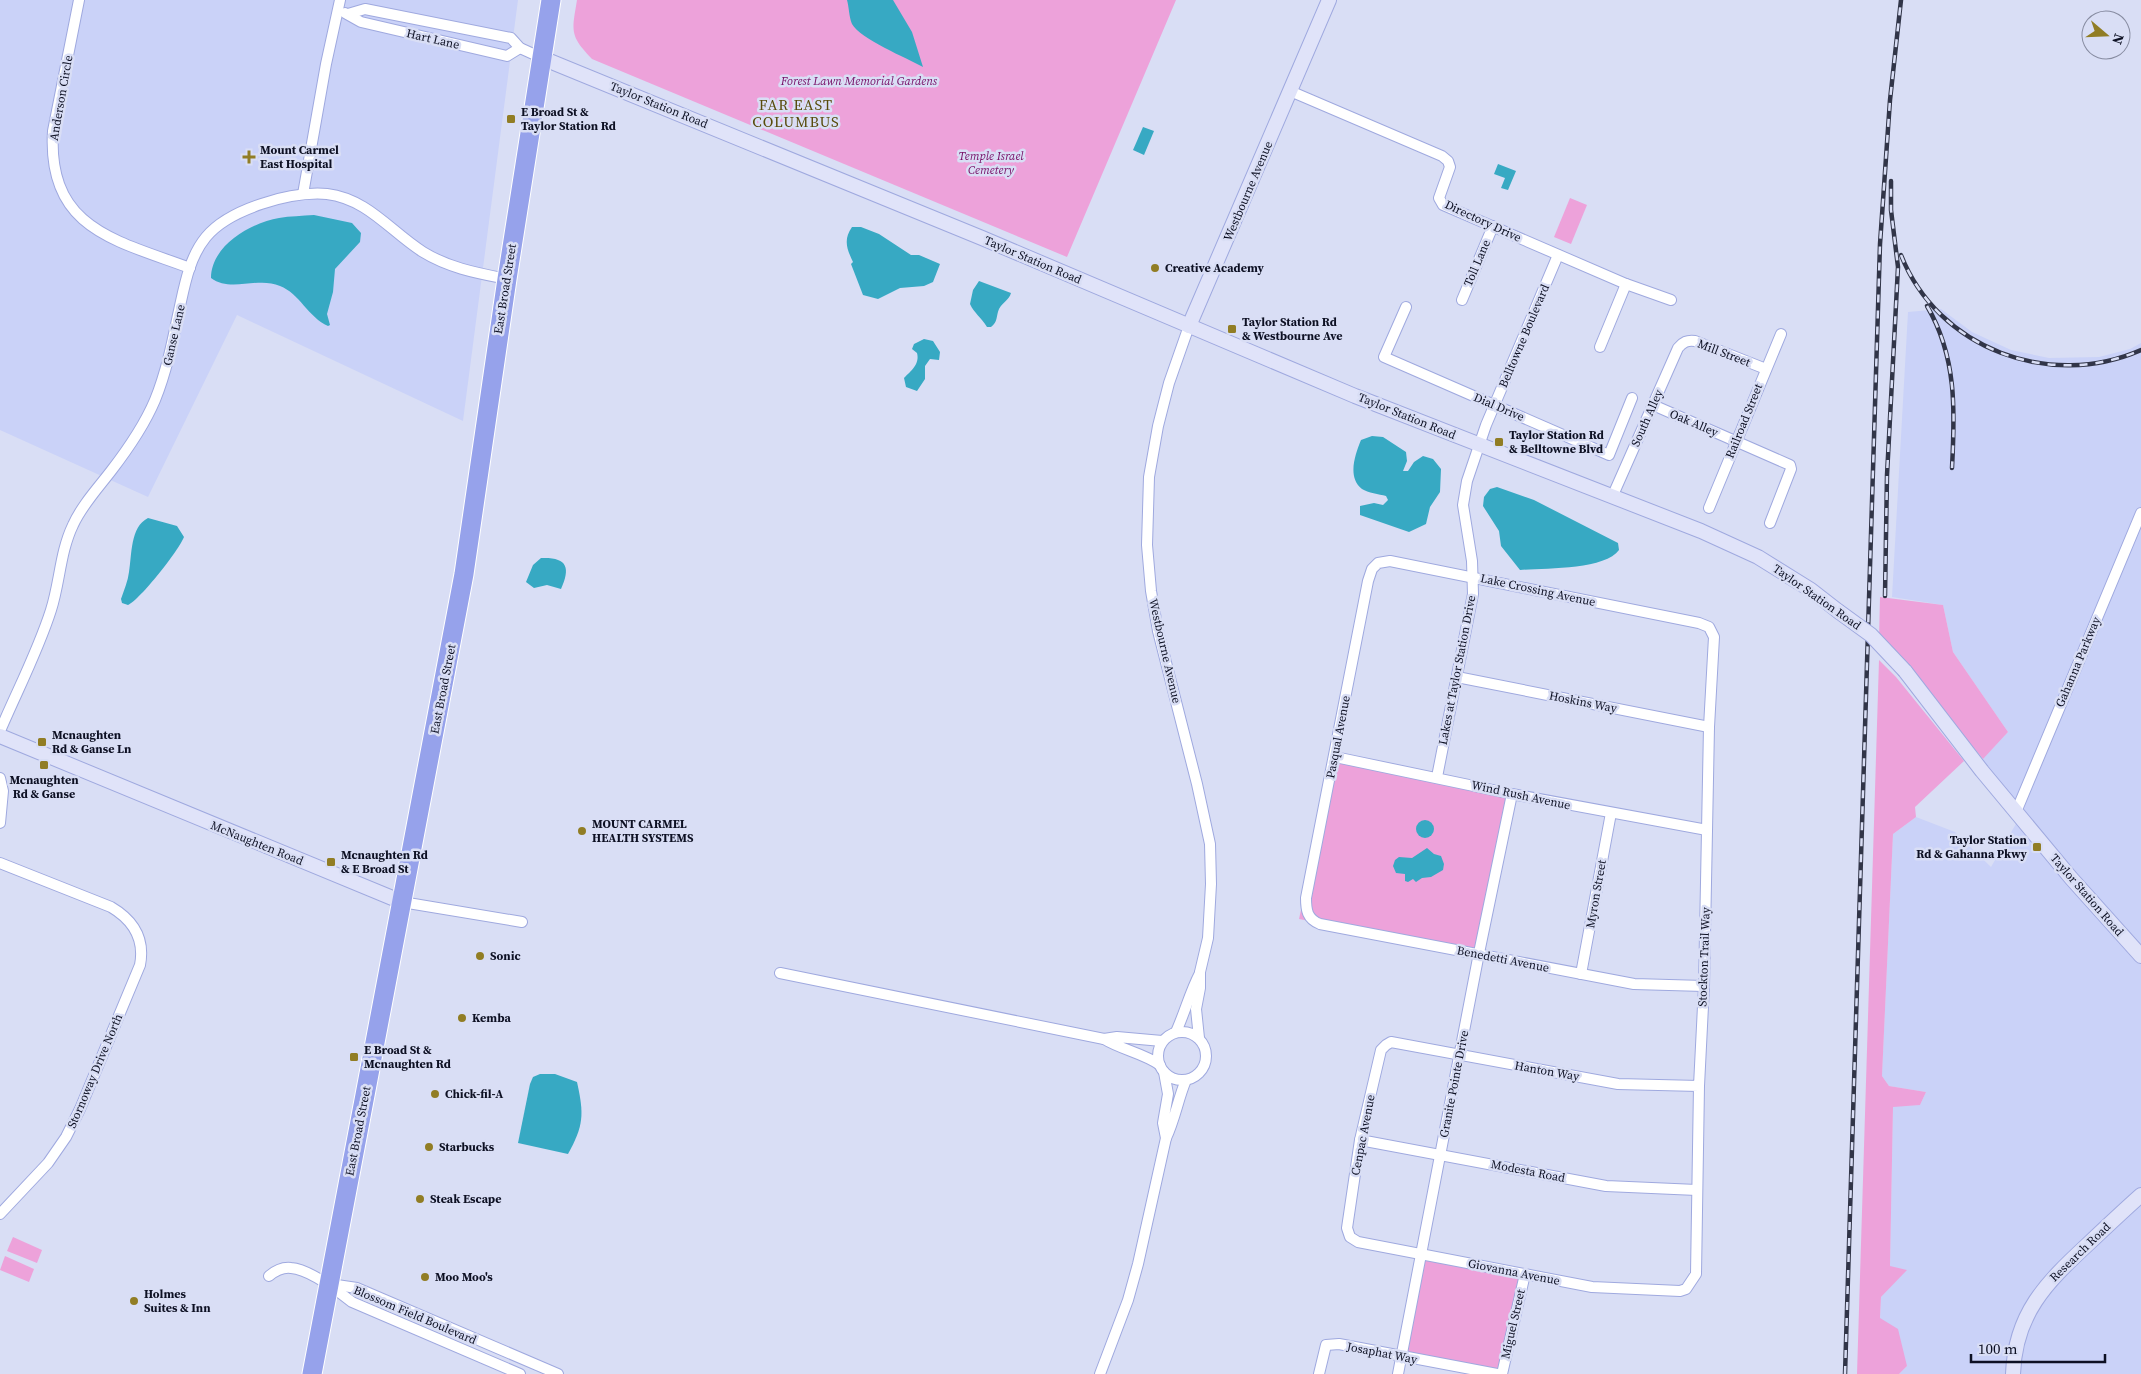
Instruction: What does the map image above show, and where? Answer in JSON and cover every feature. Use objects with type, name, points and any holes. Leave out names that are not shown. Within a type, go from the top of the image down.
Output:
[{"type":"highway","name":"East Broad Street","points":[[312,1374],[464,574],[506,279],[552,0]]},
{"type":"main road","name":"Westbourne Avenue","points":[[1189,326],[1329,0]]},
{"type":"main road","name":"Taylor Station Road","points":[[542,58],[975,235],[1355,396],[1613,495],[1758,557],[1811,590],[1878,642],[1905,671],[1982,771],[2071,878],[2141,956]]},
{"type":"main road","name":"McNaughten Road","points":[[0,736],[402,902]]},
{"type":"main road","name":"Research Road","points":[[2013,1374],[2020,1329],[2034,1301],[2053,1277],[2141,1195]]},
{"type":"street","name":"Anderson Circle","points":[[79,0],[53,131],[53,162],[58,184],[71,208],[96,231],[114,240],[190,268]]},
{"type":"street","name":"Hart Lane","points":[[339,4],[348,14],[361,22],[507,56],[520,48]]},
{"type":"street","points":[[303,194],[326,64],[339,4]]},
{"type":"street","name":"Hart Lane","points":[[348,14],[366,8],[511,38],[520,48],[542,58]]},
{"type":"street","name":"Directory Drive","points":[[1290,91],[1448,160],[1450,167],[1440,194],[1440,202],[1447,207],[1626,284],[1671,300]]},
{"type":"street","name":"Ganse Lane","points":[[0,731],[52,607],[62,556],[74,522],[93,493],[126,452],[154,402],[165,372],[190,268],[205,238],[229,219],[270,202],[303,194],[327,194],[352,201],[369,210],[406,240],[437,260],[453,267],[506,279]]},
{"type":"street","name":"Toll Lane","points":[[1462,300],[1493,226]]},
{"type":"street","name":"Belltowne Boulevard","points":[[1479,444],[1558,255]]},
{"type":"street","points":[[1600,346],[1626,284]]},
{"type":"street","name":"Dial Drive","points":[[1406,307],[1384,358],[1609,454],[1632,398]]},
{"type":"street","name":"Westbourne Avenue","points":[[1189,326],[1168,383],[1158,426],[1149,477],[1147,545],[1151,591],[1158,631],[1197,784],[1210,844],[1211,884],[1208,938],[1200,972],[1200,988],[1196,1009],[1199,1038]]},
{"type":"street","name":"Railroad Street","points":[[1709,508],[1781,334]]},
{"type":"street","name":"Mill Street","points":[[1683,343],[1689,340],[1766,369]]},
{"type":"street","name":"South Alley","points":[[1613,495],[1678,348],[1683,343]]},
{"type":"street","name":"Oak Alley","points":[[1653,405],[1790,465],[1792,469],[1770,523]]},
{"type":"street","name":"Lakes at Taylor Station Drive","points":[[1437,777],[1473,594],[1473,577],[1463,505],[1467,481],[1479,444]]},
{"type":"street","name":"Gahanna Parkway","points":[[2016,812],[2141,513]]},
{"type":"street","name":"Lake Crossing Avenue","points":[[1378,563],[1390,561],[1699,623]]},
{"type":"street","name":"Pasqual Avenue","points":[[1308,914],[1306,898],[1368,581],[1372,569],[1378,563]]},
{"type":"street","name":"Stockton Trail Way","points":[[1680,1291],[1686,1289],[1696,1274],[1699,1086],[1704,986],[1714,637],[1709,627],[1699,623]]},
{"type":"street","name":"Hoskins Way","points":[[1457,677],[1710,726]]},
{"type":"street","name":"Wind Rush Avenue","points":[[1335,757],[1512,794],[1707,830]]},
{"type":"street","points":[[0,778],[3,791],[0,823]]},
{"type":"street","name":"Granite Pointe Drive","points":[[1398,1374],[1459,1055],[1512,794]]},
{"type":"street","name":"Myron Street","points":[[1581,974],[1611,813]]},
{"type":"street","name":"Stornoway Drive North","points":[[0,863],[111,907],[128,919],[138,936],[142,955],[140,965],[74,1123],[48,1163],[0,1214]]},
{"type":"street","name":"McNaughten Road","points":[[402,902],[522,922]]},
{"type":"street","name":"Benedetti Avenue","points":[[1308,914],[1315,922],[1320,924],[1634,984],[1704,986]]},
{"type":"street","name":"Westbourne Avenue","points":[[1176,1032],[1200,972]]},
{"type":"street","points":[[780,973],[1104,1039],[1117,1037],[1162,1041],[1176,1032],[1184,1031],[1199,1038],[1206,1051],[1207,1059],[1200,1073],[1186,1080],[1171,1078],[1148,1057],[1115,1046],[1104,1039]]},
{"type":"street","points":[[1162,1041],[1158,1057],[1168,1094],[1163,1123],[1166,1138]]},
{"type":"street","name":"Hanton Way","points":[[1396,1041],[1459,1055],[1618,1084],[1699,1086]]},
{"type":"street","name":"Cenpac Avenue","points":[[1350,1237],[1347,1228],[1360,1140],[1381,1050],[1386,1045],[1396,1041]]},
{"type":"street","points":[[1100,1374],[1128,1300],[1138,1264],[1166,1138],[1173,1123],[1186,1080]]},
{"type":"street","name":"Modesta Road","points":[[1360,1140],[1606,1186],[1697,1190]]},
{"type":"street","name":"Giovanna Avenue","points":[[1350,1237],[1358,1242],[1592,1286],[1680,1291]]},
{"type":"street","points":[[269,1276],[283,1268],[292,1268],[329,1284]]},
{"type":"street","name":"Miguel Street","points":[[1502,1374],[1525,1274]]},
{"type":"street","name":"Blossom Field Boulevard","points":[[329,1284],[352,1302],[520,1374]]},
{"type":"street","name":"Blossom Field Boulevard","points":[[329,1284],[357,1288],[558,1374]]},
{"type":"street","name":"Josaphat Way","points":[[1319,1374],[1326,1345],[1340,1344],[1497,1374]]},
{"type":"shaded area","name":"Mount Carmel East Hospital","points":[[0,0],[518,0],[463,421],[237,315],[148,497],[0,430]]},
{"type":"shaded area","points":[[847,0],[893,0],[912,32],[923,67],[874,42],[857,30],[851,21]]},
{"type":"shaded area","points":[[1143,127],[1154,131],[1144,155],[1133,150]]},
{"type":"shaded area","points":[[1498,164],[1516,171],[1508,190],[1501,188],[1505,178],[1494,174]]},
{"type":"shaded area","points":[[314,215],[352,223],[361,233],[360,242],[335,269],[333,292],[327,314],[330,325],[328,326],[321,322],[293,294],[280,286],[272,283],[227,284],[211,278],[213,266],[225,246],[245,231],[256,225],[279,218]]},
{"type":"shaded area","points":[[852,227],[861,227],[879,234],[911,255],[919,255],[940,264],[933,282],[924,286],[900,288],[878,299],[863,295],[851,264],[853,262],[847,244]]},
{"type":"shaded area","points":[[979,281],[1011,293],[999,309],[996,321],[991,327],[987,327],[970,304],[973,290]]},
{"type":"shaded area","points":[[1941,309],[1972,332],[2011,350],[2049,358],[2099,357],[2130,349],[2141,343],[2141,1374],[1899,1374],[1907,1366],[1880,1319],[1881,1297],[1906,1270],[1890,1267],[1893,1106],[1920,1105],[1926,1092],[1889,1086],[1882,1076],[1893,834],[1916,817],[1955,832],[1991,867],[2017,822],[1974,768],[2008,732],[1953,652],[1943,605],[1892,597],[1908,312]]},
{"type":"shaded area","points":[[924,339],[933,341],[940,352],[939,360],[930,359],[925,366],[925,379],[917,391],[906,387],[904,378],[917,361],[917,353],[912,349],[914,344]]},
{"type":"shaded area","points":[[1372,436],[1383,437],[1406,452],[1407,461],[1403,471],[1408,471],[1414,462],[1423,456],[1433,459],[1441,469],[1440,492],[1430,507],[1426,524],[1409,532],[1360,515],[1360,506],[1374,503],[1383,505],[1388,500],[1386,496],[1362,489],[1357,484],[1355,478],[1355,459],[1361,440]]},
{"type":"shaded area","points":[[1497,487],[1534,500],[1618,543],[1619,550],[1612,557],[1588,565],[1520,570],[1501,546],[1499,531],[1483,506],[1484,497],[1490,489]]},
{"type":"shaded area","points":[[148,518],[177,526],[184,537],[159,574],[128,605],[122,603],[121,599],[126,586],[133,542],[138,528]]},
{"type":"shaded area","points":[[541,558],[556,559],[564,565],[566,575],[561,589],[547,585],[534,588],[526,582],[533,565]]},
{"type":"shaded area","points":[[1425,820],[1431,823],[1434,829],[1431,835],[1425,838],[1419,835],[1416,829],[1419,823]]},
{"type":"shaded area","points":[[1427,848],[1434,854],[1441,856],[1444,864],[1443,870],[1431,877],[1422,878],[1416,882],[1413,879],[1408,882],[1405,881],[1405,874],[1396,873],[1393,866],[1395,860],[1399,857],[1412,858]]},
{"type":"shaded area","points":[[540,1074],[555,1074],[577,1082],[581,1103],[580,1127],[568,1154],[518,1143],[530,1084],[533,1077]]},
{"type":"green space","name":"Forest Lawn Memorial Gardens","points":[[577,0],[1176,0],[1067,257],[592,59],[579,44],[574,32],[573,26]]},
{"type":"green space","points":[[1570,198],[1587,205],[1571,244],[1554,237]]},
{"type":"green space","points":[[1880,597],[1943,605],[1953,652],[2008,732],[1983,759],[1906,666],[1879,639]]},
{"type":"green space","points":[[1879,660],[1896,677],[1964,761],[1915,807],[1916,817],[1893,834],[1882,1076],[1889,1086],[1926,1092],[1920,1105],[1893,1107],[1890,1266],[1907,1270],[1881,1297],[1880,1318],[1898,1329],[1907,1366],[1899,1374],[1857,1374]]},
{"type":"green space","points":[[1335,757],[1512,794],[1479,953],[1299,919]]},
{"type":"green space","points":[[13,1237],[42,1250],[37,1263],[7,1251]]},
{"type":"green space","points":[[1420,1254],[1525,1274],[1502,1374],[1401,1357]]},
{"type":"green space","points":[[5,1256],[34,1269],[29,1282],[0,1270]]},
{"type":"railway","points":[[1845,1374],[1880,244],[1890,100],[1901,0]]},
{"type":"railway","points":[[1885,596],[1887,475],[1898,267],[1891,210],[1891,181]]},
{"type":"railway","points":[[1901,255],[1918,288],[1941,315],[1969,337],[2001,353],[2035,362],[2070,365],[2106,361],[2141,350]]},
{"type":"railway","points":[[1927,306],[1937,325],[1949,365],[1954,426],[1952,468]]},
{"type":"place","name":"E Broad St & Taylor Station Rd","points":[[511,119]]},
{"type":"place","name":"Mount Carmel East Hospital","points":[[249,157]]},
{"type":"place","name":"Creative Academy","points":[[1155,268]]},
{"type":"place","name":"Taylor Station Rd & Westbourne Ave","points":[[1232,329]]},
{"type":"place","name":"Taylor Station Rd & Belltowne Blvd","points":[[1499,442]]},
{"type":"place","name":"Mcnaughten Rd & Ganse Ln","points":[[42,742]]},
{"type":"place","name":"Mcnaughten Rd & Ganse","points":[[44,765]]},
{"type":"place","name":"MOUNT CARMEL HEALTH SYSTEMS","points":[[582,831]]},
{"type":"place","name":"Taylor Station Rd & Gahanna Pkwy","points":[[2037,847]]},
{"type":"place","name":"Mcnaughten Rd & E Broad St","points":[[331,862]]},
{"type":"place","name":"Sonic","points":[[480,956]]},
{"type":"place","name":"Kemba","points":[[462,1018]]},
{"type":"place","name":"E Broad St & Mcnaughten Rd","points":[[354,1057]]},
{"type":"place","name":"Chick-fil-A","points":[[435,1094]]},
{"type":"place","name":"Starbucks","points":[[429,1147]]},
{"type":"place","name":"Steak Escape","points":[[420,1199]]},
{"type":"place","name":"Moo Moo's","points":[[425,1277]]},
{"type":"place","name":"Holmes Suites & Inn","points":[[134,1301]]},
{"type":"district","name":"FAR EAST COLUMBUS","points":[[796,114]]},
{"type":"park label","name":"Temple Israel Cemetery","points":[[991,163]]}]
